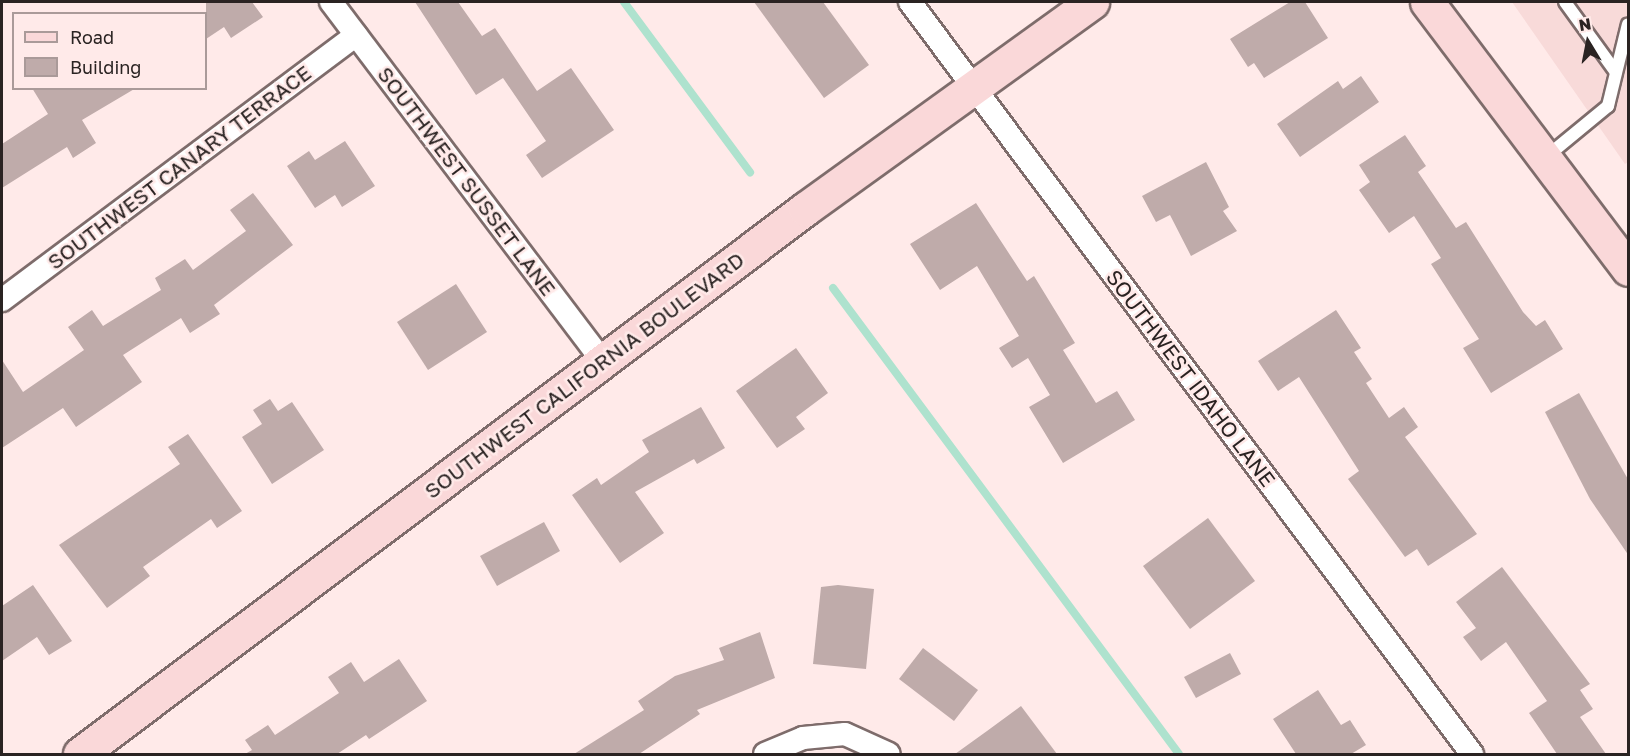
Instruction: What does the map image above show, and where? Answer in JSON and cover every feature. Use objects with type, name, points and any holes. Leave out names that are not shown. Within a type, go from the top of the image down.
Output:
[{"type":"street","name":"SOUTHWEST SUSSET LANE","points":[[331,2],[603,361]]},
{"type":"street","name":"SOUTHWEST IDAHO LANE","points":[[910,2],[1473,754]]},
{"type":"street","name":"SOUTHWEST CALIFORNIA BOULEVARD","points":[[80,754],[603,361],[1092,2]]},
{"type":"street","points":[[1427,2],[1629,269]]},
{"type":"street","name":"SOUTHWEST CANARY TERRACE","points":[[2,300],[356,35]]},
{"type":"street","points":[[765,754],[803,738],[844,734],[889,754]]},
{"type":"lane","points":[[1565,2],[1615,71]]},
{"type":"lane","points":[[1545,158],[1608,106],[1615,71],[1629,24]]},
{"type":"shaded area","points":[[1512,2],[1628,2],[1628,162],[1625,164]]},
{"type":"building","points":[[206,2],[252,2],[263,17],[231,38],[224,27],[207,38]]},
{"type":"building","points":[[415,2],[458,2],[482,36],[495,28],[537,91],[571,68],[614,130],[542,178],[526,155],[546,141],[503,78],[476,95]]},
{"type":"building","points":[[754,2],[823,2],[869,65],[824,98]]},
{"type":"building","points":[[1290,2],[1305,2],[1328,38],[1264,78],[1254,63],[1248,67],[1230,39]]},
{"type":"building","points":[[1361,76],[1379,102],[1300,157],[1277,124],[1338,81],[1343,89]]},
{"type":"building","points":[[33,90],[133,90],[82,120],[96,143],[73,158],[67,147],[2,188],[2,144],[48,114]]},
{"type":"building","points":[[1405,135],[1426,166],[1418,172],[1456,228],[1466,222],[1523,312],[1536,326],[1545,320],[1563,349],[1491,393],[1463,348],[1479,339],[1431,264],[1441,258],[1414,216],[1389,233],[1359,190],[1370,182],[1359,165]]},
{"type":"building","points":[[345,141],[375,186],[342,207],[335,195],[315,208],[287,166],[309,151],[315,160]]},
{"type":"building","points":[[1206,162],[1229,207],[1223,211],[1237,231],[1191,256],[1170,215],[1156,222],[1142,196]]},
{"type":"building","points":[[253,193],[293,245],[214,305],[220,314],[190,333],[181,318],[123,355],[142,382],[76,427],[63,408],[2,448],[2,360],[23,392],[84,350],[68,327],[92,310],[103,326],[161,290],[155,278],[185,259],[193,270],[246,231],[230,210]]},
{"type":"building","points":[[976,203],[1027,281],[1034,276],[1075,343],[1063,350],[1096,403],[1117,391],[1135,420],[1063,463],[1029,407],[1050,395],[1028,358],[1012,368],[999,348],[1019,336],[977,266],[940,290],[910,244]]},
{"type":"building","points":[[456,284],[487,332],[428,370],[397,322]]},
{"type":"building","points":[[1336,310],[1361,348],[1354,352],[1372,379],[1366,383],[1389,418],[1404,407],[1418,427],[1405,437],[1477,534],[1428,566],[1417,549],[1405,557],[1348,479],[1359,471],[1299,377],[1278,391],[1258,361]]},
{"type":"building","points":[[796,348],[828,393],[796,417],[805,429],[777,448],[736,391]]},
{"type":"building","points":[[1579,393],[1629,481],[1629,556],[1590,499],[1545,412]]},
{"type":"building","points":[[270,399],[278,411],[292,402],[324,450],[272,484],[242,437],[262,424],[253,410]]},
{"type":"building","points":[[701,407],[725,448],[697,464],[694,459],[635,492],[664,533],[620,563],[572,495],[597,478],[601,485],[649,452],[642,440]]},
{"type":"building","points":[[188,434],[242,511],[217,528],[211,519],[143,567],[150,576],[107,608],[59,545],[180,464],[168,447]]},
{"type":"building","points":[[1208,518],[1255,581],[1190,629],[1143,566]]},
{"type":"building","points":[[544,522],[560,551],[497,586],[480,556]]},
{"type":"building","points":[[1502,567],[1590,684],[1580,690],[1593,709],[1580,717],[1606,754],[1557,754],[1529,713],[1547,701],[1506,642],[1481,661],[1463,637],[1476,628],[1456,602]]},
{"type":"building","points":[[33,585],[72,641],[49,655],[37,637],[2,661],[2,606]]},
{"type":"building","points":[[838,585],[874,589],[866,669],[813,664],[821,587]]},
{"type":"building","points":[[760,632],[775,678],[697,710],[700,714],[639,754],[574,754],[644,710],[638,701],[675,676],[724,660],[719,648]]},
{"type":"building","points":[[923,648],[978,690],[954,721],[899,679]]},
{"type":"building","points":[[1230,653],[1241,674],[1196,698],[1184,677]]},
{"type":"building","points":[[399,659],[427,701],[369,739],[366,735],[337,754],[245,754],[252,750],[245,740],[268,725],[275,735],[339,693],[328,677],[351,662],[364,682]]},
{"type":"building","points":[[1318,690],[1341,725],[1350,720],[1366,745],[1351,754],[1296,754],[1273,719]]},
{"type":"building","points":[[1021,706],[1057,754],[955,754],[987,731]]},
{"type":"waterway","points":[[624,2],[750,172]]},
{"type":"waterway","points":[[833,288],[1179,754]]}]
